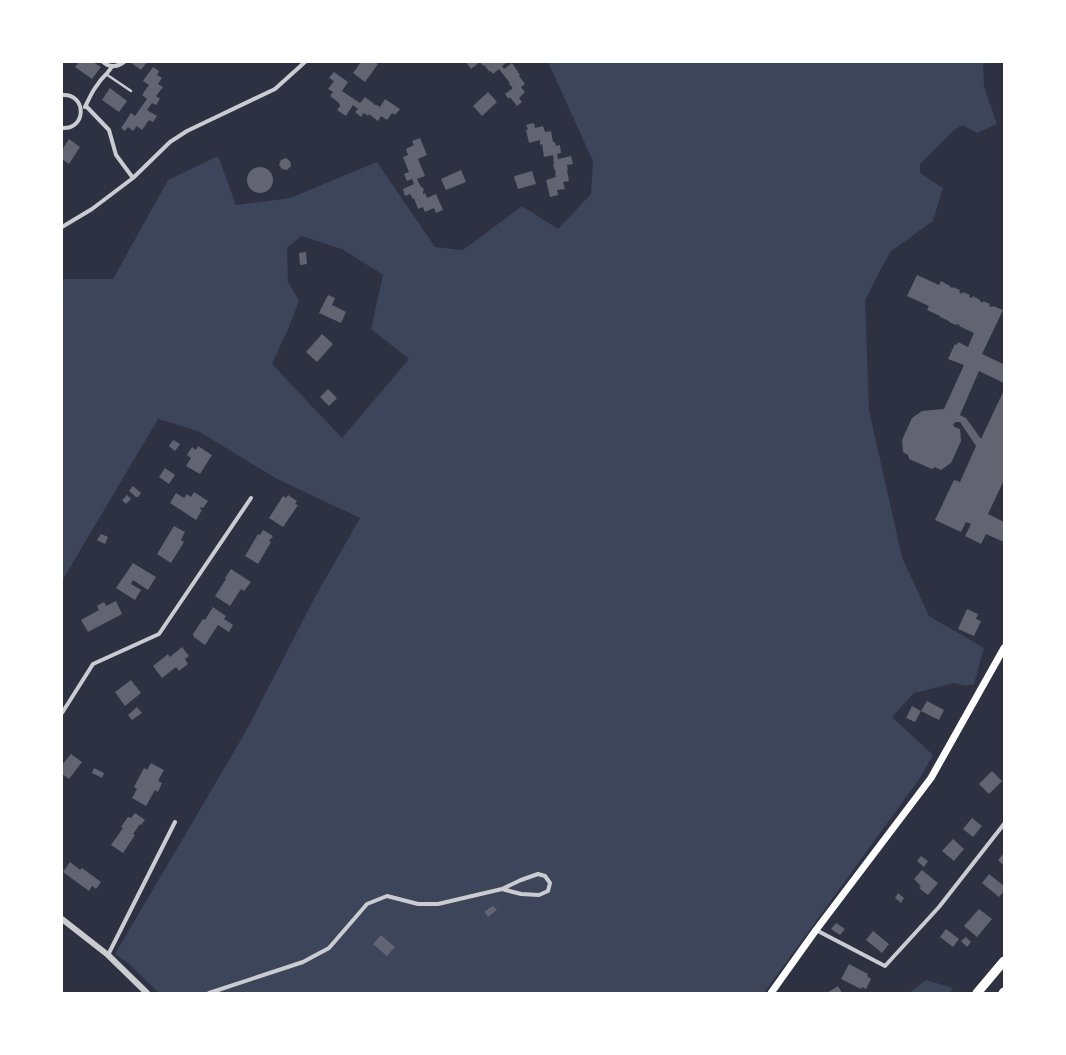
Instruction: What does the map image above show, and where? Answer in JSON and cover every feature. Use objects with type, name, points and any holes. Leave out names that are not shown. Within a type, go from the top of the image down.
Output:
[{"type":"highway","points":[[977,993],[1004,961]]},
{"type":"main road","points":[[771,993],[816,930],[931,778],[1004,648]]},
{"type":"street","points":[[103,62],[110,66],[120,65],[124,62]]},
{"type":"street","points":[[62,227],[92,209],[133,178],[170,142],[186,131],[274,89],[305,62]]},
{"type":"street","points":[[81,110],[86,106],[89,97],[98,82],[111,70],[112,66]]},
{"type":"street","points":[[62,95],[71,96],[76,99],[81,110],[80,119],[76,124],[72,127],[62,129]]},
{"type":"street","points":[[86,106],[109,130],[116,155],[133,178]]},
{"type":"street","points":[[62,713],[93,664],[159,634],[251,498]]},
{"type":"street","points":[[108,955],[175,822]]},
{"type":"street","points":[[816,930],[885,966],[939,907],[1004,824]]},
{"type":"street","points":[[209,993],[303,962],[330,948],[367,904],[387,896],[418,904],[438,904],[502,889],[538,874],[546,876],[550,883],[548,890],[538,895],[520,894],[502,889]]},
{"type":"street","points":[[62,919],[108,955],[147,993]]},
{"type":"lane","points":[[106,74],[131,91]]},
{"type":"shaded area","points":[[548,62],[983,62],[984,87],[997,124],[977,133],[962,125],[953,131],[920,164],[920,173],[943,188],[933,221],[890,252],[865,300],[869,410],[902,557],[929,616],[984,648],[974,684],[965,686],[954,683],[914,693],[892,717],[933,755],[920,778],[764,993],[159,993],[129,964],[115,954],[245,733],[315,597],[360,518],[277,479],[198,431],[158,419],[62,581],[62,279],[113,279],[168,180],[218,156],[236,205],[290,198],[377,162],[435,247],[463,250],[522,206],[558,229],[591,194],[593,161]],"holes":[[[301,236],[342,249],[383,275],[371,329],[409,359],[342,438],[272,364],[299,301],[288,282],[287,248]]]},
{"type":"shaded area","points":[[926,980],[953,988],[950,993],[909,993]]},
{"type":"building","points":[[79,62],[93,62],[101,67],[92,79],[75,67]]},
{"type":"building","points":[[130,62],[147,62],[141,70]]},
{"type":"building","points":[[361,62],[375,62],[378,64],[365,82],[353,73]]},
{"type":"building","points":[[466,62],[480,62],[471,69]]},
{"type":"building","points":[[480,62],[505,62],[506,63],[502,66],[504,69],[512,63],[525,84],[521,87],[525,92],[519,98],[522,102],[517,106],[510,97],[509,99],[505,94],[513,88],[499,69],[493,74]]},
{"type":"building","points":[[153,67],[159,71],[157,75],[162,78],[158,84],[163,87],[156,96],[160,99],[156,105],[152,103],[147,110],[157,116],[153,122],[149,120],[142,130],[137,126],[133,131],[128,127],[125,131],[121,128],[131,113],[135,116],[147,99],[142,95],[149,85],[143,81]]},
{"type":"building","points":[[334,72],[348,82],[342,91],[360,103],[365,97],[380,107],[385,99],[400,109],[395,115],[392,113],[387,120],[381,116],[378,121],[369,114],[368,116],[364,113],[361,117],[355,112],[358,109],[353,105],[346,116],[337,110],[340,106],[339,103],[330,96],[333,92],[328,89],[334,81],[329,78]]},
{"type":"building","points":[[110,88],[127,101],[119,112],[102,100]]},
{"type":"building","points":[[488,92],[497,102],[482,116],[473,106]]},
{"type":"building","points":[[534,123],[535,128],[543,126],[545,132],[551,131],[553,142],[555,142],[556,146],[560,145],[561,153],[557,154],[558,159],[571,156],[573,164],[567,165],[569,181],[563,182],[565,189],[557,190],[558,195],[550,197],[546,180],[556,177],[553,165],[553,155],[544,157],[540,140],[529,143],[526,125]]},
{"type":"building","points":[[420,138],[427,155],[418,159],[425,176],[417,179],[424,190],[423,194],[425,193],[427,198],[436,194],[443,210],[436,213],[434,208],[425,212],[423,207],[418,209],[414,198],[413,199],[410,194],[405,196],[403,189],[414,184],[412,179],[407,181],[404,174],[409,172],[403,157],[408,155],[406,149],[414,145],[412,141]]},
{"type":"building","points":[[69,139],[80,147],[69,164],[62,159],[62,150]]},
{"type":"building","points":[[286,158],[290,161],[291,166],[287,170],[282,169],[279,165],[281,160]]},
{"type":"building","points":[[260,167],[269,171],[273,180],[269,189],[260,193],[251,189],[247,180],[251,171]]},
{"type":"building","points":[[461,170],[466,182],[446,190],[441,179]]},
{"type":"building","points":[[532,171],[536,184],[518,189],[514,177]]},
{"type":"building","points":[[306,252],[307,264],[300,265],[299,253]]},
{"type":"building","points":[[917,275],[939,285],[941,281],[950,287],[960,290],[959,292],[962,294],[963,292],[970,295],[969,297],[972,298],[973,296],[983,303],[983,301],[990,304],[989,306],[1003,310],[982,354],[1003,364],[1004,361],[1004,383],[979,371],[960,415],[966,418],[981,439],[1004,390],[1004,480],[988,514],[1004,522],[1004,542],[986,534],[981,544],[965,536],[971,524],[966,522],[961,532],[935,520],[954,480],[960,482],[976,446],[960,422],[953,424],[954,427],[960,429],[961,441],[951,463],[941,470],[935,467],[932,469],[909,459],[908,455],[903,452],[902,440],[912,418],[922,411],[944,409],[964,365],[948,359],[955,344],[957,345],[958,342],[968,347],[974,333],[927,310],[929,306],[907,296]]},
{"type":"building","points":[[328,295],[335,298],[332,305],[346,312],[341,323],[319,313]]},
{"type":"building","points":[[322,334],[333,344],[317,362],[306,352]]},
{"type":"building","points":[[328,389],[337,398],[329,406],[320,397]]},
{"type":"building","points":[[173,440],[180,444],[175,451],[169,446]]},
{"type":"building","points":[[198,446],[212,455],[200,474],[186,466],[191,458],[187,455],[192,447],[196,450]]},
{"type":"building","points":[[165,468],[175,475],[169,484],[159,477]]},
{"type":"building","points":[[133,486],[141,493],[138,497],[129,491]]},
{"type":"building","points":[[194,492],[208,501],[203,508],[201,507],[200,509],[202,510],[196,520],[170,503],[176,493],[184,498],[187,494],[191,497]]},
{"type":"building","points":[[127,495],[131,499],[126,504],[122,500]]},
{"type":"building","points":[[288,495],[297,501],[295,504],[298,505],[283,527],[269,518],[283,496],[286,498]]},
{"type":"building","points":[[174,526],[185,532],[181,540],[184,542],[171,563],[157,554]]},
{"type":"building","points":[[263,530],[273,536],[258,564],[245,556],[258,534],[260,535]]},
{"type":"building","points":[[101,534],[108,537],[105,544],[97,540]]},
{"type":"building","points":[[133,563],[156,577],[148,590],[133,580],[131,584],[141,590],[135,600],[116,588]]},
{"type":"building","points":[[231,569],[251,582],[244,591],[241,589],[230,606],[215,596]]},
{"type":"building","points":[[116,601],[122,614],[88,632],[81,620],[99,610],[97,606],[104,602],[106,606]]},
{"type":"building","points":[[213,607],[226,616],[224,619],[233,625],[229,632],[218,625],[205,645],[194,637],[193,634],[203,619],[205,620]]},
{"type":"building","points":[[967,609],[978,614],[976,619],[981,621],[974,636],[958,629]]},
{"type":"building","points":[[182,647],[189,656],[185,659],[188,664],[179,671],[176,667],[162,678],[153,666],[168,654],[170,657]]},
{"type":"building","points":[[131,680],[141,693],[125,706],[115,692]]},
{"type":"building","points":[[927,701],[944,710],[939,720],[921,711]]},
{"type":"building","points":[[912,706],[921,711],[915,722],[906,718]]},
{"type":"building","points":[[137,707],[142,713],[132,720],[128,715]]},
{"type":"building","points":[[71,754],[82,762],[69,779],[62,774],[62,765]]},
{"type":"building","points":[[151,763],[164,770],[158,781],[162,783],[158,792],[155,790],[146,806],[132,798],[137,789],[134,787],[144,768],[147,770]]},
{"type":"building","points":[[94,768],[104,773],[102,778],[92,773]]},
{"type":"building","points":[[992,771],[1002,781],[989,794],[979,784]]},
{"type":"building","points":[[135,813],[145,820],[133,834],[135,835],[123,853],[111,845],[123,828],[121,827],[128,817],[131,818]]},
{"type":"building","points":[[972,818],[982,826],[973,837],[963,829]]},
{"type":"building","points":[[953,839],[964,849],[954,861],[942,851]]},
{"type":"building","points":[[1004,853],[1004,866],[998,860]]},
{"type":"building","points":[[921,856],[928,861],[924,867],[917,861]]},
{"type":"building","points":[[70,862],[80,870],[82,868],[101,882],[96,889],[92,886],[89,891],[63,872]]},
{"type":"building","points":[[922,870],[938,883],[928,895],[919,888],[921,886],[914,879]]},
{"type":"building","points":[[989,874],[1004,886],[1004,891],[999,897],[982,883]]},
{"type":"building","points":[[898,893],[904,898],[901,903],[895,898]]},
{"type":"building","points":[[493,906],[497,910],[488,917],[485,911]]},
{"type":"building","points":[[979,909],[992,919],[977,937],[964,926]]},
{"type":"building","points":[[836,923],[845,929],[840,935],[831,929]]},
{"type":"building","points":[[946,929],[959,939],[953,947],[940,937]]},
{"type":"building","points":[[873,931],[889,944],[882,953],[866,940]]},
{"type":"building","points":[[381,935],[395,947],[387,956],[373,944]]},
{"type":"building","points":[[966,937],[971,942],[967,947],[961,941]]},
{"type":"building","points":[[849,964],[868,974],[867,976],[871,979],[866,989],[862,987],[861,989],[841,979]]},
{"type":"building","points":[[838,986],[842,993],[827,993]]}]
